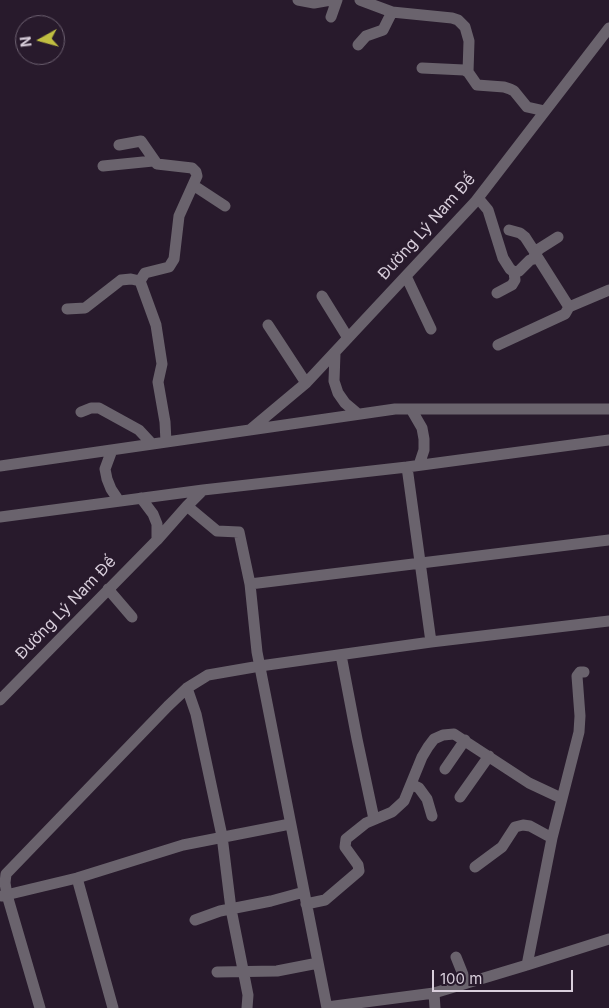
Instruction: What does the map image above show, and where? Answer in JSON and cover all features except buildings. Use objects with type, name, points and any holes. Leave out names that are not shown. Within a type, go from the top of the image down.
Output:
[{"type":"street","points":[[298,0],[314,3],[331,0]]},
{"type":"street","points":[[331,17],[337,0]]},
{"type":"street","points":[[360,0],[392,12],[458,20],[465,27],[469,41],[468,72],[476,85],[510,89],[514,91],[527,107],[545,111]]},
{"type":"street","points":[[358,45],[366,36],[382,30],[392,12]]},
{"type":"street","name":"Đường Lý Nam Đế","points":[[250,430],[306,383],[478,198],[609,28]]},
{"type":"street","points":[[422,68],[459,69],[468,72]]},
{"type":"street","points":[[119,146],[141,141],[153,161],[157,164],[192,168],[197,176],[179,216],[176,228],[174,259],[169,267],[144,273],[140,281],[156,325],[162,364],[158,382],[165,422],[166,442]]},
{"type":"street","points":[[103,166],[153,161]]},
{"type":"street","points":[[193,185],[224,206]]},
{"type":"street","points":[[478,198],[488,210],[503,258],[514,272],[515,280],[512,285],[498,293]]},
{"type":"street","points":[[508,230],[520,233],[525,237],[535,256],[569,307]]},
{"type":"street","points":[[514,272],[519,271],[544,246],[558,237]]},
{"type":"street","points":[[406,276],[431,329]]},
{"type":"street","points":[[67,309],[85,308],[121,280],[131,278],[140,281]]},
{"type":"street","points":[[498,345],[565,314],[569,307],[609,290]]},
{"type":"street","points":[[322,296],[348,338]]},
{"type":"street","points":[[268,325],[306,383]]},
{"type":"street","points":[[335,353],[334,382],[338,393],[345,404],[358,414]]},
{"type":"street","points":[[81,412],[91,408],[99,408],[139,430],[152,444]]},
{"type":"street","points":[[0,466],[395,409],[609,409]]},
{"type":"street","points":[[410,409],[420,423],[424,439],[424,450],[413,466],[421,564],[431,642]]},
{"type":"street","points":[[0,517],[609,440]]},
{"type":"street","points":[[112,450],[105,469],[111,489],[119,501]]},
{"type":"street","name":"Đường Lý Nam Đế","points":[[0,700],[157,540],[203,490]]},
{"type":"street","points":[[141,498],[153,514],[157,540]]},
{"type":"street","points":[[187,506],[217,531],[239,532],[250,584],[260,666],[327,1008],[434,992],[609,939]]},
{"type":"street","points":[[250,584],[609,540]]},
{"type":"street","points":[[108,589],[132,616]]},
{"type":"street","points":[[40,1008],[4,896],[6,874],[187,688],[208,675],[260,666],[431,642],[609,621]]},
{"type":"street","points":[[341,655],[374,819]]},
{"type":"street","points":[[527,965],[552,838],[579,732],[580,716],[577,676],[580,672],[584,672]]},
{"type":"street","points":[[187,688],[196,714],[222,836],[231,909],[248,995],[247,1008]]},
{"type":"street","points":[[306,904],[325,900],[359,871],[358,865],[346,850],[345,843],[355,830],[374,819],[392,812],[404,801],[422,757],[434,739],[442,735],[454,734],[529,783],[561,798]]},
{"type":"street","points":[[445,769],[465,740]]},
{"type":"street","points":[[460,797],[489,756]]},
{"type":"street","points":[[411,784],[419,788],[427,799],[432,816]]},
{"type":"street","points":[[4,896],[77,878],[222,836],[290,824]]},
{"type":"street","points":[[475,867],[502,846],[515,827],[523,824],[530,826],[552,838]]},
{"type":"street","points":[[77,878],[113,1008]]},
{"type":"street","points":[[195,920],[220,911],[304,892]]},
{"type":"street","points":[[456,957],[466,982]]},
{"type":"street","points":[[218,972],[277,971],[318,964]]},
{"type":"street","points":[[434,992],[436,1008]]}]
